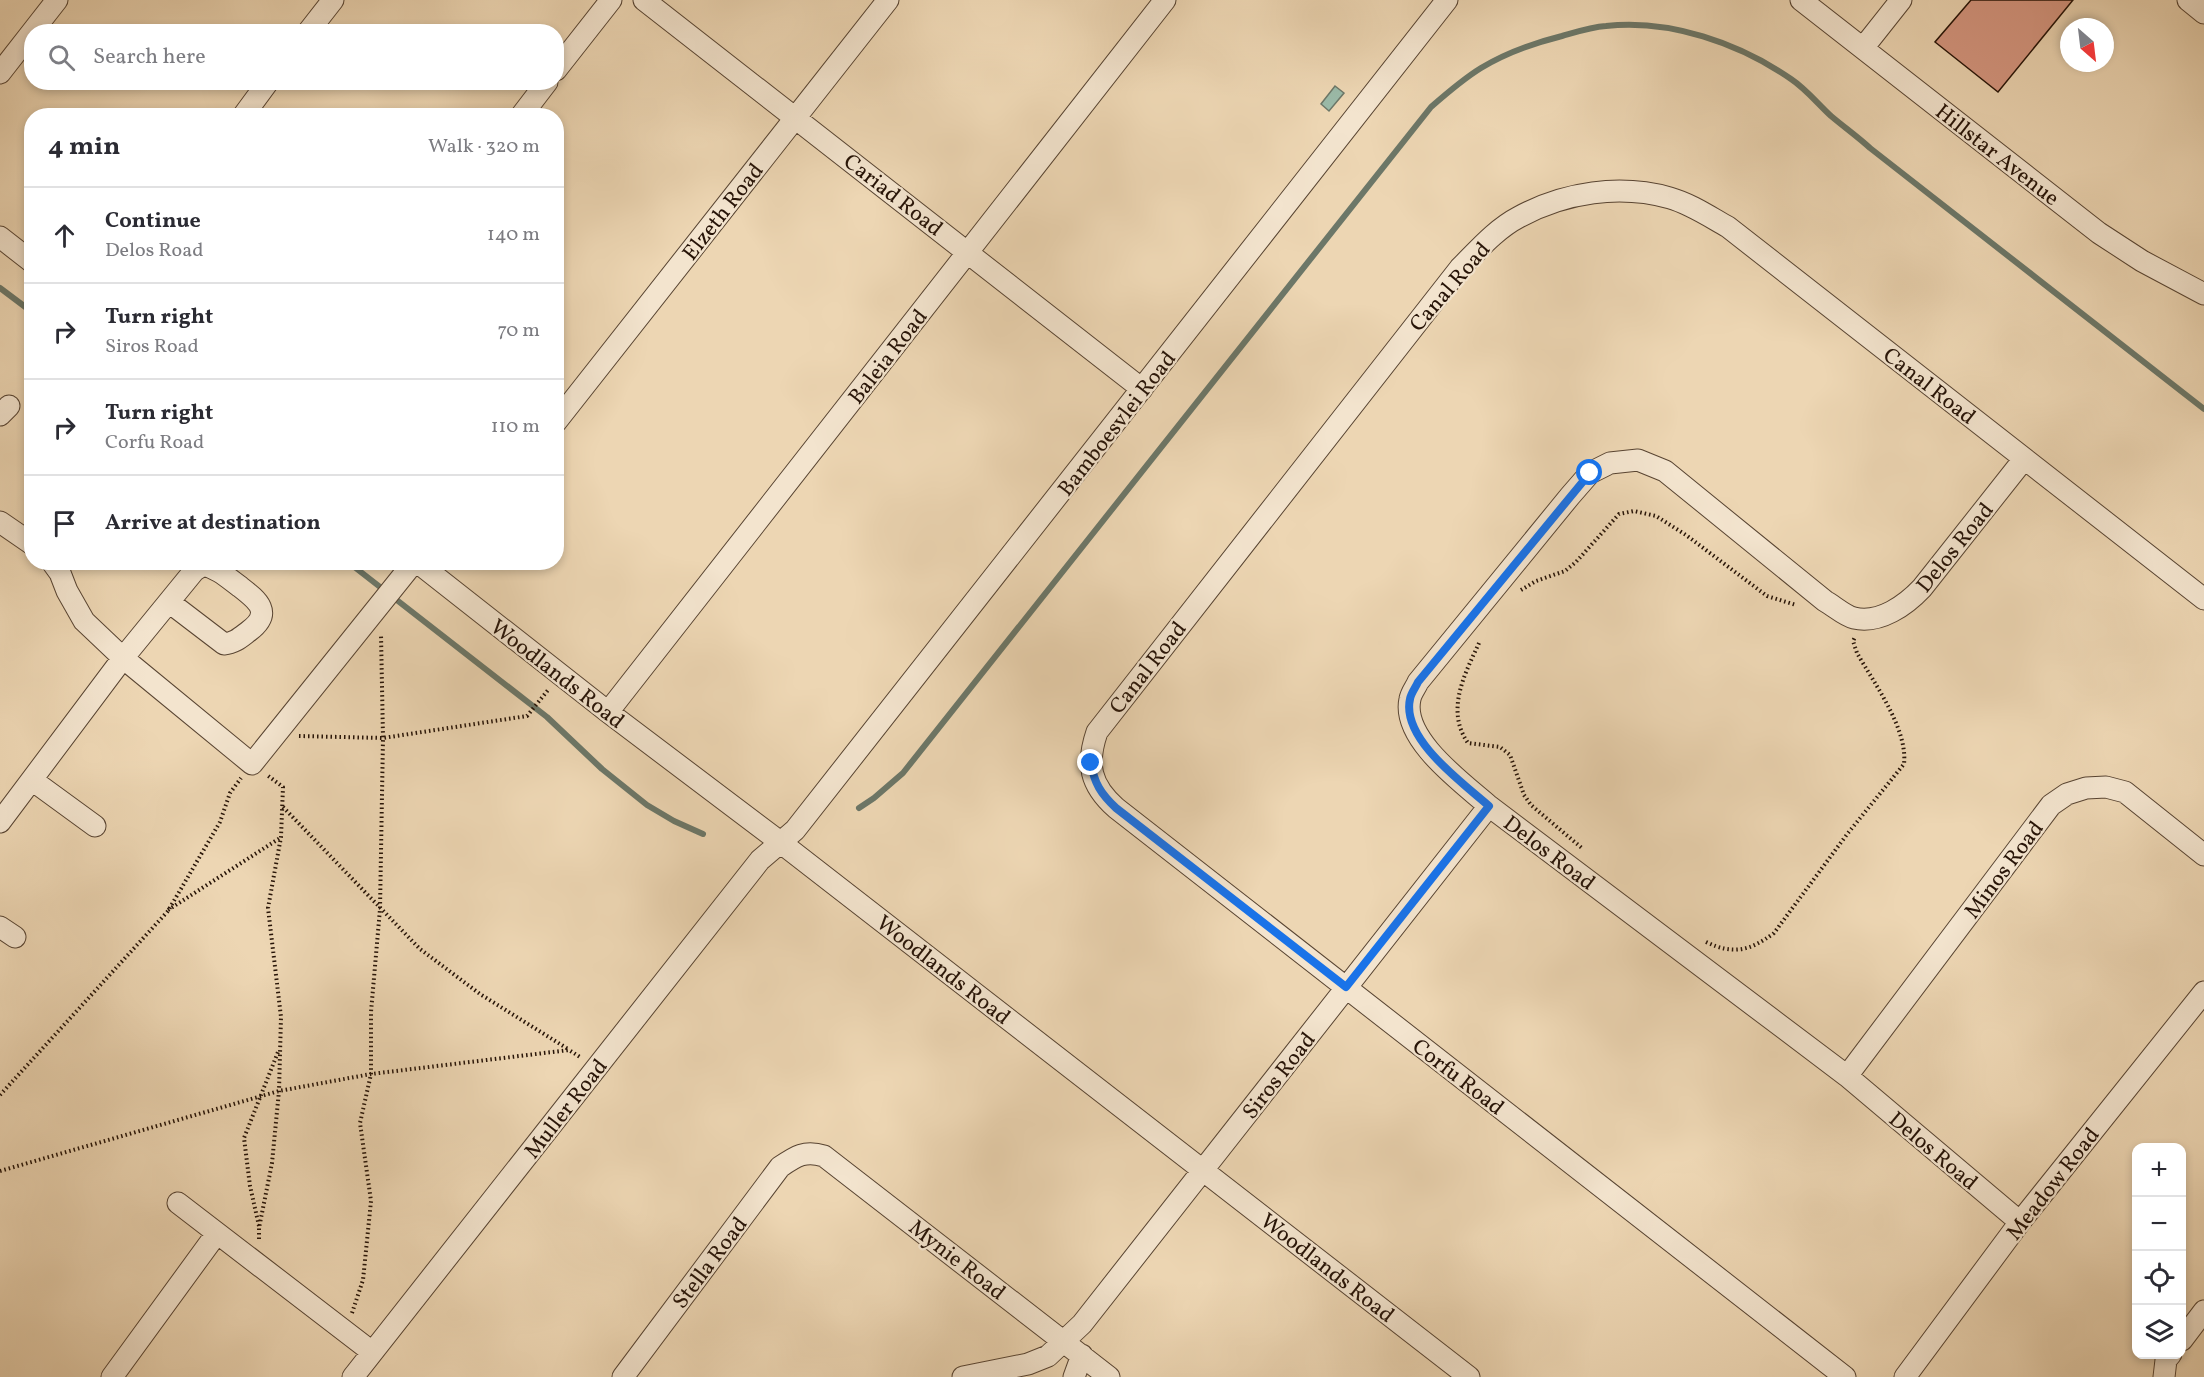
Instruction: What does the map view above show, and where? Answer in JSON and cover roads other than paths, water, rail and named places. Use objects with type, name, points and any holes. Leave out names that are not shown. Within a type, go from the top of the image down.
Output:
[{"type":"street","points":[[38,24],[57,0]]},
{"type":"street","points":[[314,24],[333,0]]},
{"type":"street","points":[[564,60],[611,0]]},
{"type":"street","name":"Cariad Road","points":[[644,0],[1142,389]]},
{"type":"street","name":"Elzeth Road","points":[[564,412],[888,0]]},
{"type":"street","name":"Baleia Road","points":[[608,712],[1165,0]]},
{"type":"street","name":"Bamboesvlei Road","points":[[780,842],[795,830],[1447,0]]},
{"type":"street","name":"Hillstar Avenue","points":[[1801,0],[2098,233],[2142,261],[2204,294]]},
{"type":"street","points":[[1863,48],[1901,0]]},
{"type":"street","points":[[2188,0],[2204,13]]},
{"type":"street","points":[[0,73],[24,42]]},
{"type":"street","points":[[249,108],[262,90]]},
{"type":"street","points":[[527,108],[541,90]]},
{"type":"street","name":"Canal Road","points":[[1091,763],[1097,732],[1460,268],[1488,240],[1518,217],[1556,201],[1606,191],[1638,192],[1672,199],[1704,214],[1745,240],[2204,599]]},
{"type":"street","points":[[0,237],[24,256]]},
{"type":"street","name":"Delos Road","points":[[2020,1222],[1847,1076],[1489,806],[1437,760],[1420,741],[1411,716],[1410,699],[1418,682],[1590,473],[1610,463],[1638,460],[1665,471],[1825,601],[1853,618],[1866,618],[1889,612],[1906,604],[1922,588],[2024,459]]},
{"type":"street","points":[[0,522],[24,538]]},
{"type":"street","points":[[58,570],[84,621],[123,658],[252,764],[409,570]]},
{"type":"street","name":"Woodlands Road","points":[[441,570],[608,712],[780,842],[1469,1377]]},
{"type":"street","points":[[0,822],[168,602]]},
{"type":"street","name":"Corfu Road","points":[[1091,763],[1097,787],[1116,808],[1845,1377]]},
{"type":"street","points":[[32,780],[95,826]]},
{"type":"street","name":"Minos Road","points":[[1847,1076],[2051,805],[2067,794],[2086,788],[2106,787],[2125,792],[2204,855]]},
{"type":"street","name":"Siros Road","points":[[963,1377],[1029,1364],[1048,1356],[1082,1324],[1489,806]]},
{"type":"street","name":"Muller Road","points":[[353,1377],[760,860],[780,842]]},
{"type":"street","name":"Meadow Road","points":[[1905,1377],[2020,1222],[2204,992]]},
{"type":"street","name":"Mynie Road","points":[[801,1153],[824,1156],[1109,1377]]},
{"type":"street","name":"Stella Road","points":[[623,1377],[780,1167],[801,1153]]},
{"type":"street","points":[[178,1203],[372,1352]]},
{"type":"street","points":[[112,1377],[217,1233]]},
{"type":"street","points":[[2186,1334],[2204,1311]]},
{"type":"street","points":[[1074,1377],[1082,1355]]},
{"type":"street","points":[[2164,1377],[2167,1359]]},
{"type":"waterway","points":[[859,808],[903,773],[1431,107],[1461,81],[1481,68],[1510,53],[1541,42],[1600,27],[1655,26],[1703,36],[1771,66],[1807,92],[1831,116],[1870,148],[2204,409]]},
{"type":"waterway","points":[[0,288],[24,306]]},
{"type":"waterway","points":[[358,570],[547,717],[602,769],[647,805],[703,834]]}]
